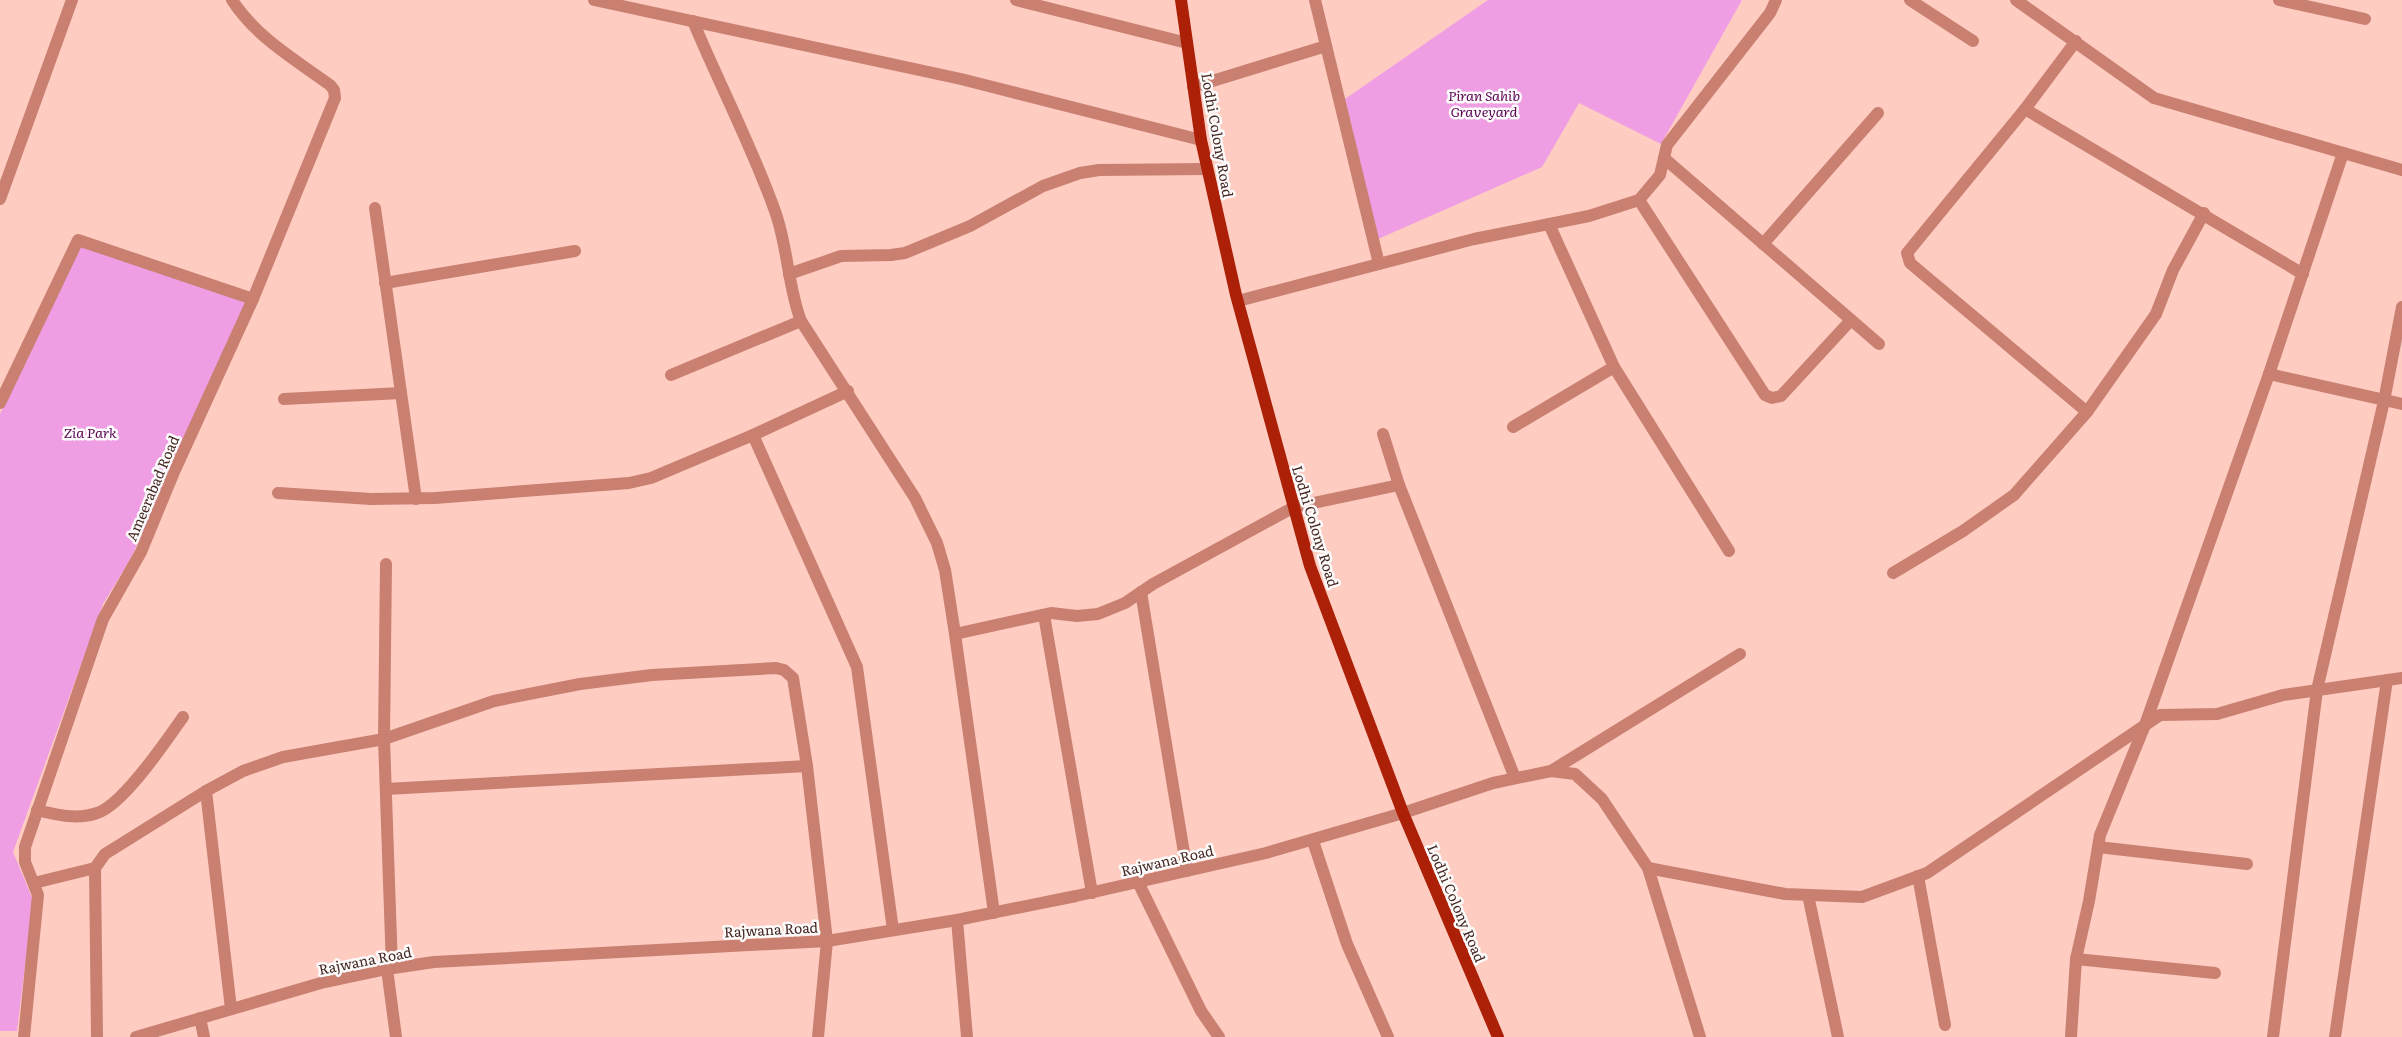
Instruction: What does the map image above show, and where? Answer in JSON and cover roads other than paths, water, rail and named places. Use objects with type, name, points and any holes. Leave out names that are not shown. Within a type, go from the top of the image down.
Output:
[{"type":"main road","name":"Lodhi Colony Road","points":[[1181,0],[1201,140],[1207,169],[1238,301],[1310,566],[1403,813],[1498,1037]]},
{"type":"street","points":[[0,199],[72,0]]},
{"type":"street","name":"Ameerabad Road","points":[[24,1037],[38,895],[24,855],[24,847],[103,619],[141,552],[174,472],[253,299],[335,94],[330,84],[270,42],[241,14],[232,0]]},
{"type":"street","points":[[594,0],[961,79],[1201,140]]},
{"type":"street","points":[[1016,0],[1187,44]]},
{"type":"street","points":[[1315,0],[1379,264]]},
{"type":"street","points":[[1238,301],[1474,240],[1589,216],[1639,200],[1660,175],[1667,145],[1770,13],[1776,0]]},
{"type":"street","points":[[1910,0],[1973,41]]},
{"type":"street","points":[[2016,0],[2154,98],[2402,170]]},
{"type":"street","points":[[2279,0],[2365,19]]},
{"type":"street","points":[[692,21],[763,179],[777,217],[792,293],[801,321],[848,391],[915,498],[929,525],[944,570],[955,634],[994,913]]},
{"type":"street","points":[[2076,41],[2025,109],[1908,253],[1910,263],[2087,412]]},
{"type":"street","points":[[1193,87],[1326,46]]},
{"type":"street","points":[[2025,109],[2204,213],[2303,274]]},
{"type":"street","points":[[1763,244],[1878,113]]},
{"type":"street","points":[[2071,1037],[2076,959],[2089,901],[2100,835],[2145,726],[2269,374],[2343,153]]},
{"type":"street","points":[[1664,158],[1879,344]]},
{"type":"street","points":[[789,274],[841,256],[891,255],[913,250],[970,226],[1043,186],[1080,173],[1099,170],[1207,169]]},
{"type":"street","points":[[1639,200],[1765,395],[1772,398],[1781,396],[1851,320]]},
{"type":"street","points":[[375,208],[416,499]]},
{"type":"street","points":[[1893,573],[1963,531],[2014,496],[2087,412],[2156,314],[2173,270],[2204,213]]},
{"type":"street","points":[[1549,224],[1614,367],[1729,551]]},
{"type":"street","points":[[0,403],[78,240],[253,299]]},
{"type":"street","points":[[385,283],[575,251]]},
{"type":"street","points":[[2273,1037],[2317,690],[2384,401],[2402,307]]},
{"type":"street","points":[[671,375],[801,321]]},
{"type":"street","points":[[1513,427],[1614,367]]},
{"type":"street","points":[[2269,374],[2402,404]]},
{"type":"street","points":[[278,493],[371,499],[416,499],[630,483],[651,478],[753,435],[848,391]]},
{"type":"street","points":[[284,399],[401,393]]},
{"type":"street","points":[[1383,434],[1399,485],[1515,778]]},
{"type":"street","points":[[753,435],[857,667],[893,930]]},
{"type":"street","points":[[955,634],[1051,613],[1077,616],[1098,614],[1125,603],[1141,592],[1294,507],[1399,485]]},
{"type":"street","points":[[386,564],[384,739],[389,968],[396,1037]]},
{"type":"street","points":[[1141,592],[1187,871]]},
{"type":"street","points":[[1044,615],[1092,893]]},
{"type":"street","points":[[1551,771],[1740,654]]},
{"type":"street","points":[[34,883],[95,868],[106,854],[206,791],[243,771],[284,757],[384,739],[494,701],[580,684],[652,675],[776,668],[784,670],[793,678],[807,766],[827,941],[818,1037]]},
{"type":"street","points":[[1648,868],[1784,894],[1862,897],[1927,873],[2160,716],[2217,714],[2283,695],[2402,678]]},
{"type":"street","points":[[2335,1037],[2387,680]]},
{"type":"street","points":[[37,810],[80,817],[99,813],[114,801],[150,765],[183,717]]},
{"type":"street","points":[[386,789],[807,766]]},
{"type":"street","points":[[1551,771],[1575,774],[1602,799],[1648,868],[1700,1037]]},
{"type":"street","name":"Rajwana Road","points":[[136,1037],[321,983],[389,968],[434,962],[827,941],[957,920],[1092,893],[1313,841],[1493,783],[1551,771]]},
{"type":"street","points":[[206,791],[231,1009]]},
{"type":"street","points":[[1313,841],[1347,944],[1388,1037]]},
{"type":"street","points":[[2098,847],[2247,864]]},
{"type":"street","points":[[95,868],[97,1037]]},
{"type":"street","points":[[1918,876],[1945,1026]]},
{"type":"street","points":[[1138,882],[1201,1011],[1218,1037]]},
{"type":"street","points":[[1808,895],[1838,1037]]},
{"type":"street","points":[[957,920],[967,1037]]},
{"type":"street","points":[[2076,959],[2215,973]]},
{"type":"street","points":[[200,1018],[204,1037]]},
{"type":"park label","name":"Piran Sahib Graveyard","points":[[1484,104]]},
{"type":"park label","name":"Zia Park","points":[[90,432]]}]
